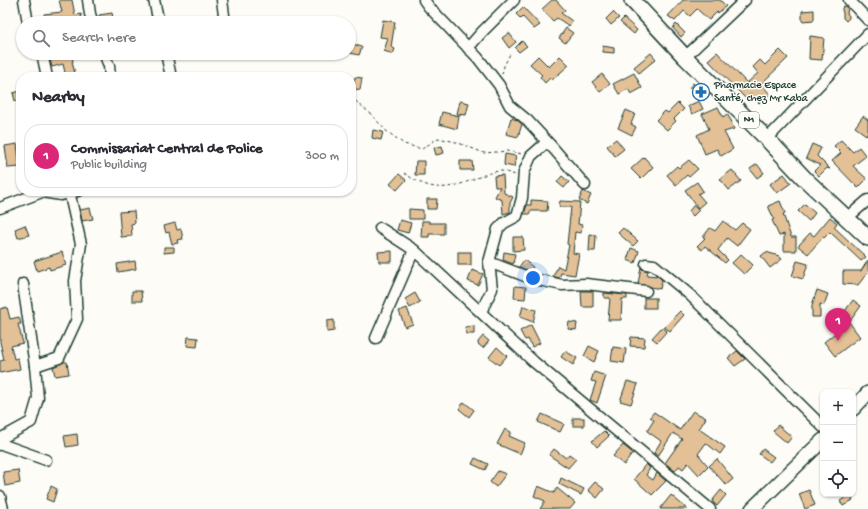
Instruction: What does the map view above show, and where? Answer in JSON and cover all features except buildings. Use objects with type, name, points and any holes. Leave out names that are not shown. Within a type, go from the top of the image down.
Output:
[{"type":"highway","name":"N1","points":[[632,0],[685,57],[805,179],[868,238]]},
{"type":"main road","points":[[856,407],[868,393]]},
{"type":"main road","points":[[752,509],[820,443]]},
{"type":"street","points":[[24,0],[27,16]]},
{"type":"street","points":[[88,0],[91,16]]},
{"type":"street","points":[[154,0],[157,16]]},
{"type":"street","points":[[222,0],[224,16]]},
{"type":"street","points":[[424,0],[468,48],[499,85],[510,106],[547,142],[585,185]]},
{"type":"street","points":[[468,48],[514,0]]},
{"type":"street","points":[[685,57],[745,0]]},
{"type":"street","points":[[849,0],[868,20]]},
{"type":"street","points":[[767,139],[868,34]]},
{"type":"street","points":[[43,60],[46,72]]},
{"type":"street","points":[[107,60],[110,72]]},
{"type":"street","points":[[167,60],[170,72]]},
{"type":"street","points":[[481,312],[492,290],[489,262],[498,229],[504,223],[517,216],[522,198],[524,178],[530,156],[547,142]]},
{"type":"street","points":[[0,208],[32,196]]},
{"type":"street","points":[[36,366],[59,358],[77,319],[75,281],[81,244],[73,196]]},
{"type":"street","points":[[847,218],[868,200]]},
{"type":"street","points":[[380,228],[414,250],[534,362],[710,509]]},
{"type":"street","points":[[376,338],[414,250]]},
{"type":"street","points":[[489,262],[530,278],[562,285],[586,284],[646,291]]},
{"type":"street","points":[[646,264],[654,265],[690,295],[821,425]]},
{"type":"street","points":[[0,439],[31,422],[38,398],[36,366],[23,284]]},
{"type":"street","points":[[0,445],[4,445],[46,460]]},
{"type":"street","points":[[0,496],[3,509]]},
{"type":"path","points":[[499,85],[504,66],[511,52]]},
{"type":"path","points":[[356,101],[372,115],[385,130],[404,144],[422,148],[438,138],[456,142],[484,153],[508,152],[530,156]]},
{"type":"path","points":[[404,173],[418,183],[442,188],[463,184],[486,174],[502,171],[524,178]]},
{"type":"place","name":"Pharmacie Espace Santé, chez Mr Kaba","points":[[701,92]]},
{"type":"place","name":"Commissariat Central de Police","points":[[838,341]]}]
